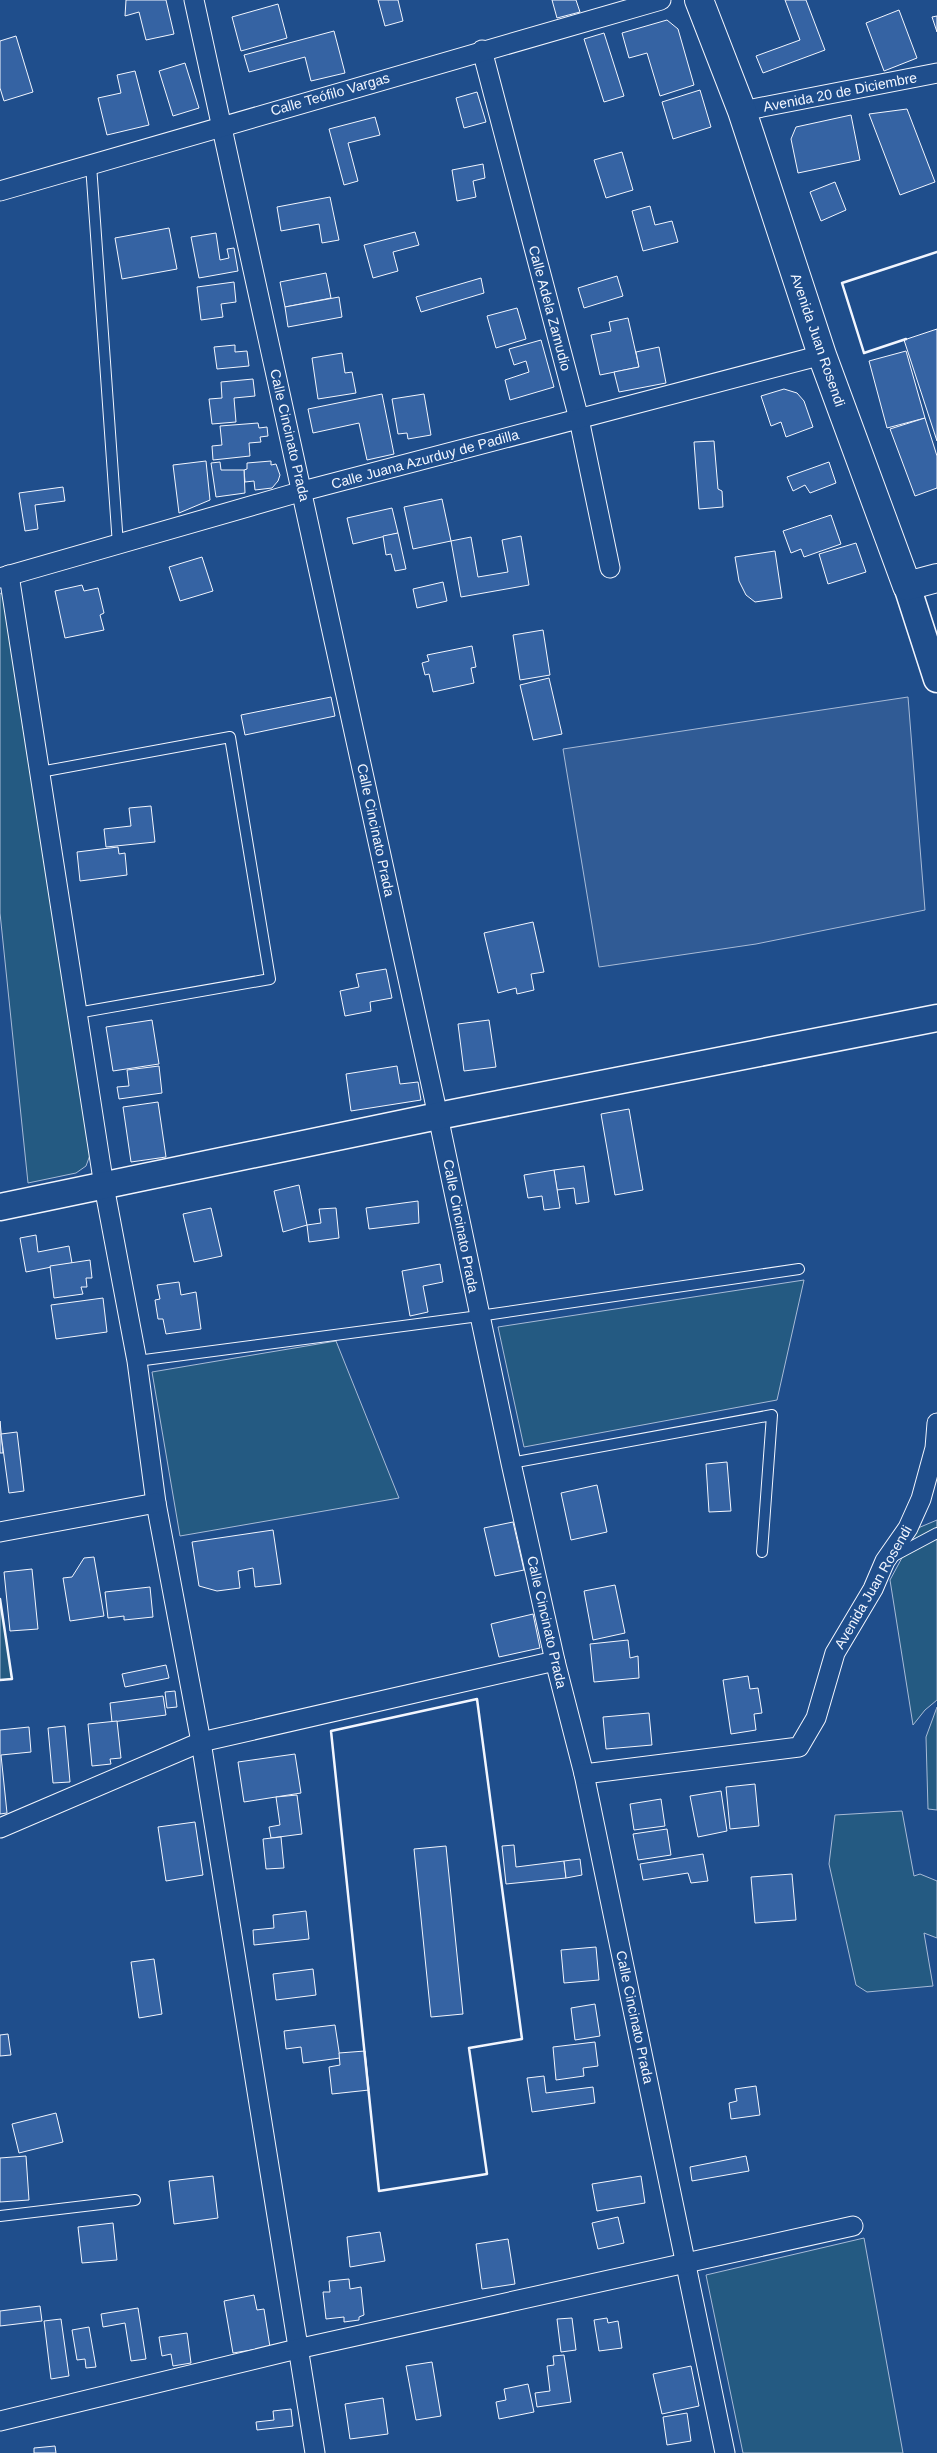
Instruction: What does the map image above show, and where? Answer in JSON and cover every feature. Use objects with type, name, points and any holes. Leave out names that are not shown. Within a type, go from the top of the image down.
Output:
[{"type":"highway","name":"Avenida Juan Rosendi","points":[[699,0],[742,111],[822,355],[907,586]]},
{"type":"highway","points":[[907,586],[937,578]]},
{"type":"main road","name":"Avenida Juan Rosendi","points":[[907,586],[937,679]]},
{"type":"main road","points":[[0,1208],[438,1116],[937,1018]]},
{"type":"street","name":"Calle Cincinato Prada","points":[[194,0],[303,491],[511,1463],[555,1661],[584,1774],[725,2453]]},
{"type":"street","name":"Calle Teófilo Vargas","points":[[0,191],[482,50],[661,0]]},
{"type":"street","name":"Calle Adela Zamudio","points":[[482,50],[579,419],[610,568]]},
{"type":"street","name":"Avenida 20 de Diciembre","points":[[742,111],[937,73]]},
{"type":"street","name":"Calle Juana Azurduy de Padilla","points":[[5,576],[303,491],[822,355]]},
{"type":"street","points":[[5,576],[40,772],[104,1186],[137,1360],[156,1503],[201,1742],[297,2349],[316,2453]]},
{"type":"street","name":"Avenida Juan Rosendi","points":[[584,1774],[799,1748],[816,1718],[835,1654],[873,1589],[885,1561],[908,1528],[921,1498],[936,1448],[937,1424]]},
{"type":"street","points":[[0,1532],[156,1503]]},
{"type":"street","points":[[0,1828],[201,1742],[555,1661]]},
{"type":"street","points":[[0,2421],[297,2349],[853,2226]]},
{"type":"lane","points":[[91,165],[118,545]]},
{"type":"lane","points":[[40,772],[230,737],[270,979],[77,1013]]},
{"type":"lane","points":[[137,1360],[479,1316],[800,1269]]},
{"type":"lane","points":[[511,1463],[772,1415],[762,1552]]},
{"type":"lane","points":[[885,1561],[937,1533]]},
{"type":"lane","points":[[0,2216],[135,2200]]},
{"type":"shaded area","points":[[0,593],[7,597],[90,1155],[86,1166],[76,1173],[28,1183],[0,913]]},
{"type":"shaded area","points":[[908,697],[925,910],[756,944],[599,967],[563,749]]},
{"type":"shaded area","points":[[804,1280],[777,1400],[524,1447],[498,1327]]},
{"type":"shaded area","points":[[336,1341],[399,1498],[180,1536],[152,1372]]},
{"type":"shaded area","points":[[937,1520],[937,1700],[925,1710],[913,1725],[890,1580],[918,1528]]},
{"type":"shaded area","points":[[0,1599],[12,1679],[0,1680]]},
{"type":"shaded area","points":[[937,1707],[937,1810],[928,1809],[926,1737]]},
{"type":"shaded area","points":[[902,1811],[914,1876],[920,1874],[937,1881],[937,1938],[924,1933],[933,1986],[867,1992],[856,1985],[829,1864],[835,1815]]},
{"type":"shaded area","points":[[864,2238],[903,2453],[743,2453],[706,2275]]},
{"type":"building","points":[[126,0],[166,0],[174,34],[146,40],[139,12],[125,16]]},
{"type":"building","points":[[378,0],[398,0],[403,21],[385,26]]},
{"type":"building","points":[[552,0],[576,0],[580,12],[557,18]]},
{"type":"building","points":[[785,0],[806,0],[825,50],[763,73],[756,56],[800,40]]},
{"type":"building","points":[[278,4],[287,38],[241,51],[232,17]]},
{"type":"building","points":[[899,10],[917,58],[884,71],[866,23]]},
{"type":"building","points":[[937,16],[937,32],[932,17]]},
{"type":"building","points":[[667,20],[678,29],[694,85],[660,96],[647,53],[629,58],[622,33]]},
{"type":"building","points":[[334,31],[345,73],[311,81],[305,57],[249,72],[244,55]]},
{"type":"building","points":[[604,33],[624,96],[604,102],[584,39]]},
{"type":"building","points":[[16,36],[33,92],[4,101],[0,88],[0,41]]},
{"type":"building","points":[[185,63],[199,108],[173,116],[159,71]]},
{"type":"building","points":[[135,71],[149,125],[107,135],[98,98],[121,93],[117,75]]},
{"type":"building","points":[[700,90],[711,127],[673,139],[662,102]]},
{"type":"building","points":[[477,92],[486,122],[464,128],[456,98]]},
{"type":"building","points":[[907,109],[935,182],[900,195],[869,114]]},
{"type":"building","points":[[851,115],[860,160],[798,173],[791,139],[796,127]]},
{"type":"building","points":[[375,117],[380,135],[348,143],[358,181],[344,185],[329,129]]},
{"type":"building","points":[[622,152],[633,190],[606,198],[594,160]]},
{"type":"building","points":[[483,164],[485,178],[473,181],[476,197],[457,201],[452,170]]},
{"type":"building","points":[[835,182],[846,210],[821,221],[810,192]]},
{"type":"building","points":[[330,197],[339,240],[322,243],[319,224],[281,231],[277,207]]},
{"type":"building","points":[[650,206],[655,225],[672,221],[678,242],[643,251],[632,211]]},
{"type":"building","points":[[169,228],[177,269],[122,279],[115,238]]},
{"type":"building","points":[[415,232],[419,245],[393,252],[398,271],[373,278],[364,245]]},
{"type":"building","points":[[216,233],[220,260],[229,258],[227,249],[234,248],[238,271],[199,278],[191,237]]},
{"type":"building","points":[[326,273],[331,298],[285,307],[280,282]]},
{"type":"building","points":[[617,276],[623,296],[584,308],[578,288]]},
{"type":"building","points":[[481,278],[484,293],[421,312],[416,297]]},
{"type":"building","points":[[234,282],[236,302],[221,304],[223,317],[201,320],[197,287]]},
{"type":"building","points":[[339,297],[342,317],[288,327],[285,307]]},
{"type":"building","points":[[517,308],[526,339],[496,348],[487,316]]},
{"type":"building","points":[[628,318],[639,367],[600,375],[591,335],[611,331],[609,322]]},
{"type":"building","points":[[937,329],[937,441],[904,340]]},
{"type":"building","points":[[541,340],[554,387],[510,400],[505,380],[529,372],[526,361],[514,365],[509,349]]},
{"type":"building","points":[[235,345],[235,352],[247,351],[249,366],[217,369],[214,347]]},
{"type":"building","points":[[659,347],[666,383],[619,392],[614,372],[639,367],[636,352]]},
{"type":"building","points":[[906,351],[925,418],[887,428],[869,361]]},
{"type":"building","points":[[342,353],[345,373],[352,372],[356,393],[318,399],[312,358]]},
{"type":"building","points":[[253,379],[255,396],[234,398],[236,422],[212,424],[209,399],[222,398],[221,382]]},
{"type":"building","points":[[784,389],[797,393],[804,401],[813,427],[786,437],[781,422],[771,426],[761,396]]},
{"type":"building","points":[[382,394],[394,454],[367,460],[359,423],[313,433],[308,409]]},
{"type":"building","points":[[424,394],[431,435],[408,439],[407,433],[398,434],[392,399]]},
{"type":"building","points":[[925,418],[937,456],[937,488],[915,496],[890,429]]},
{"type":"building","points":[[258,423],[259,428],[267,427],[268,436],[260,437],[261,442],[249,443],[250,456],[213,460],[212,446],[222,445],[220,426]]},
{"type":"building","points":[[714,441],[718,489],[722,491],[723,507],[699,509],[694,442]]},
{"type":"building","points":[[206,461],[210,500],[179,513],[173,465]]},
{"type":"building","points":[[271,461],[271,465],[276,464],[280,475],[272,488],[255,490],[254,481],[245,482],[244,470],[247,469],[247,463]]},
{"type":"building","points":[[220,462],[221,470],[244,470],[245,493],[216,497],[211,463]]},
{"type":"building","points":[[829,462],[836,483],[810,493],[805,485],[793,491],[787,477]]},
{"type":"building","points":[[63,487],[65,501],[35,505],[38,529],[25,531],[19,493]]},
{"type":"building","points":[[442,499],[451,541],[413,549],[404,507]]},
{"type":"building","points":[[392,508],[398,533],[353,544],[347,518]]},
{"type":"building","points":[[831,515],[841,544],[804,557],[801,549],[791,553],[783,531]]},
{"type":"building","points":[[398,533],[406,569],[395,571],[391,554],[386,555],[383,536]]},
{"type":"building","points":[[521,536],[529,585],[461,597],[451,541],[471,537],[478,577],[508,572],[502,540]]},
{"type":"building","points":[[856,543],[866,572],[828,584],[819,554]]},
{"type":"building","points":[[775,551],[782,598],[755,602],[746,595],[739,581],[735,557]]},
{"type":"building","points":[[202,557],[213,591],[180,601],[169,567]]},
{"type":"building","points":[[443,582],[447,601],[417,608],[413,589]]},
{"type":"building","points":[[82,585],[84,591],[98,588],[104,613],[100,615],[104,630],[65,638],[55,591]]},
{"type":"building","points":[[543,630],[550,675],[520,680],[513,635]]},
{"type":"building","points":[[472,646],[476,667],[471,668],[474,683],[433,692],[429,674],[425,675],[422,663],[429,661],[427,655]]},
{"type":"building","points":[[549,678],[562,734],[533,740],[520,685]]},
{"type":"building","points":[[331,697],[335,716],[245,735],[241,715]]},
{"type":"building","points":[[151,806],[155,842],[106,847],[104,829],[131,826],[129,808]]},
{"type":"building","points":[[118,847],[119,854],[125,853],[127,875],[80,881],[77,852]]},
{"type":"building","points":[[533,922],[544,972],[531,974],[534,990],[517,994],[516,988],[498,993],[484,933]]},
{"type":"building","points":[[386,969],[392,998],[370,1002],[371,1011],[345,1016],[340,991],[359,987],[356,974]]},
{"type":"building","points":[[152,1020],[159,1064],[113,1071],[106,1027]]},
{"type":"building","points":[[489,1020],[496,1067],[464,1071],[458,1024]]},
{"type":"building","points":[[159,1066],[162,1093],[119,1099],[117,1087],[129,1086],[127,1070]]},
{"type":"building","points":[[397,1066],[400,1084],[418,1082],[421,1100],[351,1111],[346,1074]]},
{"type":"building","points":[[158,1102],[166,1157],[131,1162],[123,1107]]},
{"type":"building","points":[[629,1109],[643,1190],[615,1195],[601,1114]]},
{"type":"building","points":[[584,1166],[589,1202],[576,1204],[574,1188],[557,1190],[554,1170]]},
{"type":"building","points":[[554,1170],[560,1208],[544,1210],[542,1196],[528,1198],[524,1175]]},
{"type":"building","points":[[299,1185],[307,1225],[283,1232],[274,1191]]},
{"type":"building","points":[[418,1201],[419,1223],[369,1229],[366,1208]]},
{"type":"building","points":[[211,1208],[222,1256],[194,1262],[183,1214]]},
{"type":"building","points":[[336,1208],[339,1238],[309,1242],[307,1225],[321,1223],[319,1209]]},
{"type":"building","points":[[36,1235],[38,1252],[69,1246],[72,1263],[26,1272],[20,1238]]},
{"type":"building","points":[[90,1260],[92,1278],[86,1278],[87,1287],[81,1287],[83,1294],[54,1298],[50,1266]]},
{"type":"building","points":[[440,1264],[443,1282],[423,1286],[428,1312],[410,1316],[402,1271]]},
{"type":"building","points":[[179,1282],[181,1295],[196,1292],[201,1329],[166,1334],[163,1319],[158,1319],[155,1300],[160,1299],[157,1285]]},
{"type":"building","points":[[103,1298],[107,1332],[56,1339],[51,1305]]},
{"type":"building","points":[[0,1421],[3,1453],[0,1453]]},
{"type":"building","points":[[17,1432],[24,1491],[9,1493],[1,1434]]},
{"type":"building","points":[[727,1462],[731,1511],[709,1512],[706,1464]]},
{"type":"building","points":[[597,1485],[607,1532],[571,1540],[561,1493]]},
{"type":"building","points":[[513,1522],[524,1570],[495,1576],[484,1528]]},
{"type":"building","points":[[273,1530],[281,1584],[255,1587],[253,1568],[238,1571],[240,1588],[217,1591],[199,1586],[192,1542]]},
{"type":"building","points":[[94,1557],[104,1616],[70,1621],[63,1578],[72,1577],[84,1558]]},
{"type":"building","points":[[32,1569],[38,1629],[10,1631],[4,1572]]},
{"type":"building","points":[[615,1585],[625,1633],[593,1640],[584,1591]]},
{"type":"building","points":[[150,1587],[153,1617],[124,1620],[124,1616],[108,1618],[105,1592]]},
{"type":"building","points":[[533,1614],[540,1648],[499,1657],[491,1624]]},
{"type":"building","points":[[628,1640],[630,1658],[638,1656],[639,1678],[594,1682],[590,1644]]},
{"type":"building","points":[[166,1665],[169,1678],[125,1687],[122,1674]]},
{"type":"building","points":[[748,1676],[750,1689],[758,1688],[762,1713],[754,1714],[756,1730],[731,1734],[723,1680]]},
{"type":"building","points":[[175,1691],[177,1707],[167,1708],[165,1692]]},
{"type":"building","points":[[163,1696],[166,1715],[112,1722],[110,1703]]},
{"type":"building","points":[[649,1713],[652,1745],[606,1749],[603,1717]]},
{"type":"building","points":[[117,1721],[121,1758],[110,1759],[111,1764],[92,1766],[88,1724]]},
{"type":"building","points":[[65,1726],[70,1782],[53,1783],[48,1728]]},
{"type":"building","points":[[29,1727],[31,1752],[1,1755],[7,1813],[0,1814],[0,1730]]},
{"type":"building","points":[[295,1754],[301,1793],[244,1802],[238,1762]]},
{"type":"building","points":[[755,1784],[759,1826],[730,1829],[726,1787]]},
{"type":"building","points":[[721,1791],[727,1831],[698,1837],[690,1796]]},
{"type":"building","points":[[297,1795],[302,1834],[271,1838],[269,1827],[280,1825],[276,1797]]},
{"type":"building","points":[[661,1799],[665,1826],[634,1830],[630,1804]]},
{"type":"building","points":[[195,1822],[203,1875],[166,1881],[158,1827]]},
{"type":"building","points":[[667,1829],[671,1855],[638,1860],[633,1834]]},
{"type":"building","points":[[281,1837],[284,1868],[266,1869],[263,1839]]},
{"type":"building","points":[[514,1845],[516,1867],[564,1861],[566,1878],[506,1884],[502,1846]]},
{"type":"building","points":[[446,1846],[463,2014],[431,2017],[414,1849]]},
{"type":"building","points":[[703,1854],[708,1881],[691,1883],[688,1873],[643,1880],[640,1864]]},
{"type":"building","points":[[580,1859],[582,1875],[566,1878],[564,1861]]},
{"type":"building","points":[[792,1874],[796,1920],[755,1923],[751,1877]]},
{"type":"building","points":[[306,1911],[309,1939],[254,1945],[253,1930],[274,1928],[273,1915]]},
{"type":"building","points":[[596,1947],[599,1980],[564,1983],[561,1950]]},
{"type":"building","points":[[154,1959],[162,2014],[139,2018],[131,1962]]},
{"type":"building","points":[[313,1969],[316,1995],[276,2000],[273,1974]]},
{"type":"building","points":[[595,2004],[600,2036],[575,2040],[571,2008]]},
{"type":"building","points":[[335,2025],[340,2058],[303,2063],[301,2047],[286,2049],[284,2031]]},
{"type":"building","points":[[8,2034],[11,2055],[0,2056],[0,2035]]},
{"type":"building","points":[[595,2042],[598,2066],[583,2068],[584,2076],[556,2080],[553,2047]]},
{"type":"building","points":[[365,2051],[369,2090],[332,2094],[329,2067],[340,2065],[339,2053]]},
{"type":"building","points":[[544,2076],[546,2093],[593,2087],[595,2103],[532,2112],[527,2078]]},
{"type":"building","points":[[756,2086],[760,2115],[731,2119],[729,2103],[737,2101],[735,2089]]},
{"type":"building","points":[[56,2113],[63,2142],[19,2153],[12,2124]]},
{"type":"building","points":[[26,2156],[29,2200],[0,2202],[0,2158]]},
{"type":"building","points":[[746,2156],[749,2171],[692,2181],[690,2167]]},
{"type":"building","points":[[213,2176],[218,2218],[174,2224],[169,2181]]},
{"type":"building","points":[[641,2176],[645,2203],[597,2211],[592,2184]]},
{"type":"building","points":[[618,2217],[624,2243],[598,2249],[592,2223]]},
{"type":"building","points":[[113,2223],[117,2260],[82,2263],[78,2227]]},
{"type":"building","points":[[380,2232],[385,2261],[350,2267],[347,2237]]},
{"type":"building","points":[[508,2239],[515,2284],[482,2289],[476,2244]]},
{"type":"building","points":[[349,2279],[350,2289],[361,2287],[364,2315],[359,2317],[359,2320],[344,2322],[344,2317],[326,2319],[323,2292],[330,2292],[329,2281]]},
{"type":"building","points":[[254,2295],[257,2310],[264,2309],[270,2347],[233,2353],[224,2301]]},
{"type":"building","points":[[40,2306],[42,2321],[0,2326],[0,2311]]},
{"type":"building","points":[[138,2308],[146,2359],[131,2361],[125,2323],[103,2327],[101,2314]]},
{"type":"building","points":[[572,2318],[576,2350],[561,2352],[557,2319]]},
{"type":"building","points":[[607,2318],[608,2323],[618,2321],[622,2348],[599,2351],[594,2320]]},
{"type":"building","points":[[61,2319],[69,2376],[51,2379],[44,2321]]},
{"type":"building","points":[[89,2327],[96,2367],[86,2368],[85,2359],[77,2360],[72,2330]]},
{"type":"building","points":[[187,2333],[191,2363],[173,2366],[171,2354],[162,2356],[159,2337]]},
{"type":"building","points":[[564,2355],[571,2402],[537,2407],[535,2393],[550,2391],[547,2366],[554,2365],[553,2356]]},
{"type":"building","points":[[432,2362],[441,2416],[416,2420],[406,2366]]},
{"type":"building","points":[[691,2366],[699,2406],[662,2414],[653,2374]]},
{"type":"building","points":[[528,2384],[534,2412],[499,2419],[496,2402],[506,2400],[504,2389]]},
{"type":"building","points":[[383,2398],[388,2434],[350,2439],[345,2404]]},
{"type":"building","points":[[291,2409],[293,2426],[257,2430],[256,2422],[274,2420],[273,2411]]},
{"type":"building","points":[[687,2413],[691,2441],[667,2445],[663,2417]]},
{"type":"building","points":[[55,2446],[56,2453],[34,2453],[34,2448]]},
{"type":"wall","points":[[906,339],[864,353],[842,283],[937,252]]},
{"type":"wall","points":[[0,1599],[12,1679],[0,1680]]},
{"type":"wall","points":[[477,1699],[522,2039],[469,2048],[487,2174],[379,2191],[331,1731],[477,1699]]}]
